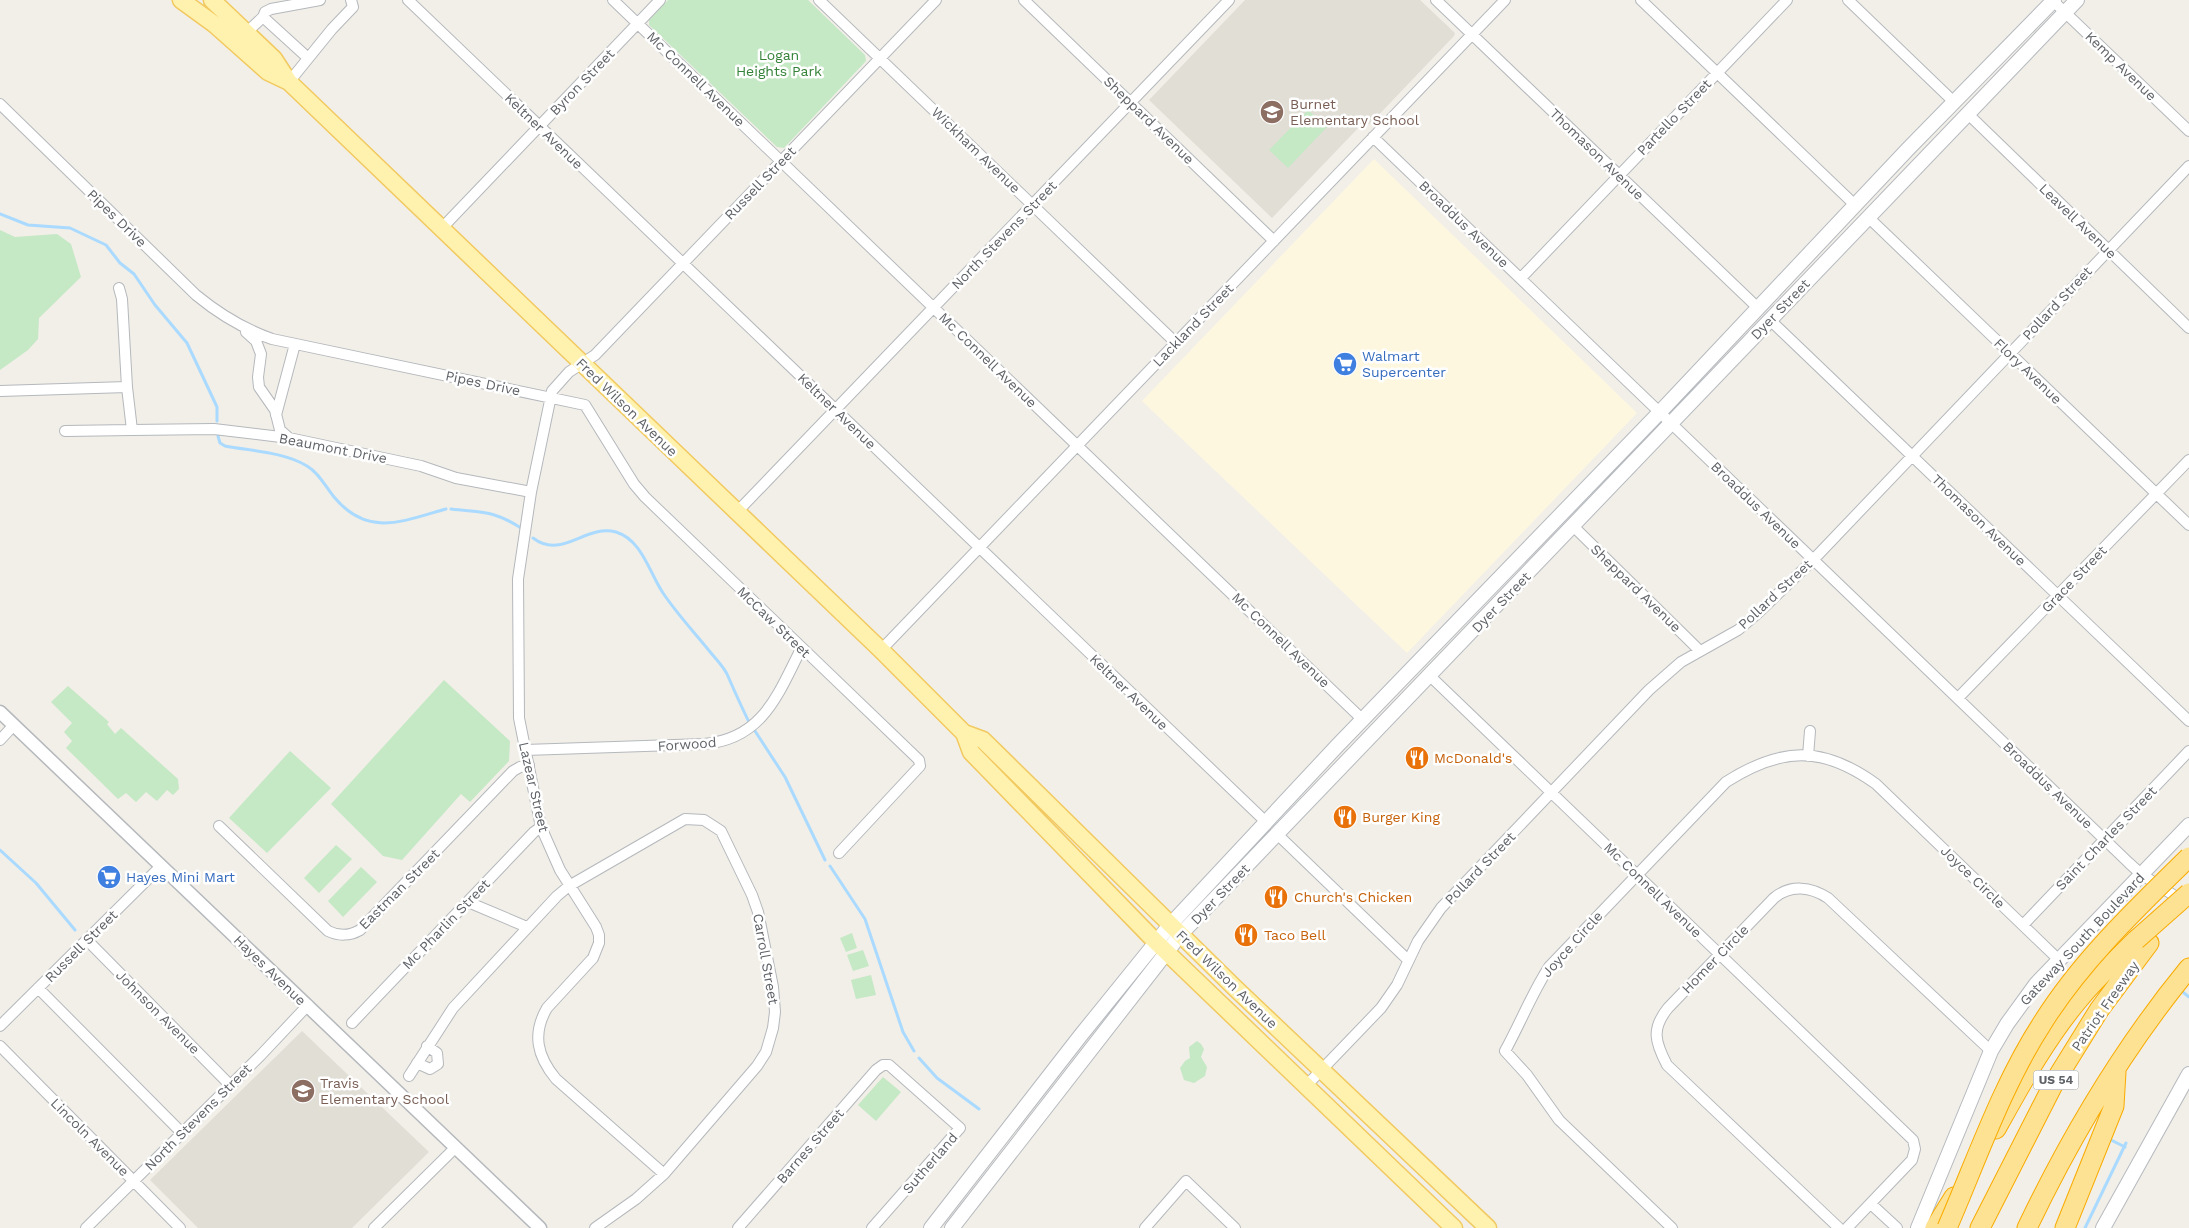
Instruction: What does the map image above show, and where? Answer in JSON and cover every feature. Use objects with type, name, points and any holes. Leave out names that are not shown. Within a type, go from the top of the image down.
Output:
[{"type":"highway","points":[[1947,1228],[2003,1096],[2043,1021],[2087,963],[2189,857]]},
{"type":"highway","points":[[1935,1228],[1980,1156],[2034,1062],[2062,1021],[2096,980],[2143,942],[2189,893]]},
{"type":"highway","name":"Patriot Freeway","points":[[1980,1228],[2055,1081],[2099,1010],[2143,942],[2189,900]]},
{"type":"highway","name":"US 54","points":[[2027,1228],[2082,1122],[2162,1002],[2189,968]]},
{"type":"highway","points":[[2065,1228],[2114,1106],[2116,1072]]},
{"type":"main road","name":"Fred Wilson Avenue","points":[[181,0],[214,24],[268,72],[289,82]]},
{"type":"main road","points":[[188,0],[214,24]]},
{"type":"main road","name":"Fred Wilson Avenue","points":[[212,0],[274,59],[289,82],[881,650],[964,733],[971,752],[1161,946],[1454,1228]]},
{"type":"main road","points":[[225,0],[229,10],[246,34]]},
{"type":"main road","name":"Dyer Street","points":[[931,1228],[1161,946],[1266,822],[1660,412],[1908,149],[2053,0]]},
{"type":"main road","name":"Dyer Street","points":[[1175,930],[1277,834],[2078,0]]},
{"type":"main road","points":[[1868,218],[1866,208],[1868,202],[1908,158],[1908,149]]},
{"type":"main road","points":[[1827,260],[1829,248],[1854,218],[1856,212],[1855,205]]},
{"type":"main road","points":[[1533,568],[1537,553],[1562,524],[1563,518],[1560,514]]},
{"type":"main road","points":[[1429,676],[1426,669],[1429,662],[1448,639],[1449,630]]},
{"type":"main road","points":[[1346,762],[1346,755],[1367,729],[1367,724],[1363,720]]},
{"type":"main road","name":"Fred Wilson Avenue","points":[[964,733],[983,740],[1175,930],[1488,1228]]},
{"type":"main road","points":[[1277,834],[1273,829],[1274,824],[1288,808],[1292,795]]},
{"type":"main road","name":"Gateway South Boulevard","points":[[1918,1228],[1991,1051],[2025,998],[2189,825]]},
{"type":"main road","name":"Dyer Street","points":[[952,1228],[1161,946]]},
{"type":"main road","points":[[2102,1228],[2189,1074]]},
{"type":"street","points":[[246,34],[263,17],[265,12],[270,9],[320,0]]},
{"type":"street","points":[[289,82],[353,7],[351,0]]},
{"type":"street","name":"Keltner Avenue","points":[[408,0],[1266,822]]},
{"type":"street","name":"Mc Connell Avenue","points":[[613,0],[1363,720]]},
{"type":"street","name":"Byron Street","points":[[442,228],[660,0]]},
{"type":"street","name":"Wickham Avenue","points":[[819,0],[1176,343]]},
{"type":"street","name":"Russell Street","points":[[551,397],[552,391],[569,372],[595,355],[936,0]]},
{"type":"street","name":"Sheppard Avenue","points":[[1024,0],[1274,241]]},
{"type":"street","name":"North Stevens Street","points":[[737,512],[1229,0]]},
{"type":"street","name":"Thomason Avenue","points":[[1436,0],[1757,307]]},
{"type":"street","name":"Lackland Street","points":[[881,650],[1505,0]]},
{"type":"street","points":[[1641,0],[1855,205]]},
{"type":"street","name":"Partello Street","points":[[1521,278],[1786,0]]},
{"type":"street","points":[[1848,0],[1954,102]]},
{"type":"street","name":"Kemp Avenue","points":[[2053,0],[2189,131]]},
{"type":"street","points":[[263,17],[308,58]]},
{"type":"street","name":"Pipes Drive","points":[[0,104],[196,295],[223,316],[240,326],[272,339],[551,397]]},
{"type":"street","name":"Leavell Avenue","points":[[1968,114],[2189,328]]},
{"type":"street","name":"Broaddus Avenue","points":[[1373,138],[2141,874],[2189,905]]},
{"type":"street","name":"Pollard Street","points":[[1306,1086],[1381,1008],[1397,985],[1418,940],[1441,908],[1551,793],[1666,674],[1699,650],[1738,630],[1812,560],[2189,166]]},
{"type":"street","name":"Flory Avenue","points":[[1868,218],[2189,525]]},
{"type":"street","points":[[119,288],[122,299],[127,387],[132,430]]},
{"type":"street","name":"Thomason Avenue","points":[[1770,320],[2189,721]]},
{"type":"street","name":"Pipes Drive","points":[[240,326],[256,341],[261,354],[258,377],[259,387],[276,415],[280,430],[289,438]]},
{"type":"street","points":[[276,415],[295,344]]},
{"type":"street","points":[[0,391],[127,387]]},
{"type":"street","name":"Lazear Street","points":[[551,397],[531,492],[518,587],[519,718],[542,827],[553,856],[568,886],[596,927],[599,943],[593,958],[545,1012],[538,1031],[538,1048],[542,1060],[556,1079],[664,1174]]},
{"type":"street","name":"McCaw Street","points":[[551,397],[585,405],[638,490],[920,763],[920,766],[839,853]]},
{"type":"street","name":"Beaumont Drive","points":[[64,431],[214,429],[289,438],[421,466],[456,478],[531,492]]},
{"type":"street","name":"Grace Street","points":[[1958,698],[2189,460]]},
{"type":"street","name":"Sheppard Avenue","points":[[1573,526],[1699,650]]},
{"type":"street","name":"Forwood","points":[[526,750],[704,744],[724,741],[739,734],[765,715],[773,704],[801,649]]},
{"type":"street","name":"Mc Connell Avenue","points":[[1429,676],[1909,1135],[1916,1149],[1912,1160],[1871,1204]]},
{"type":"street","name":"Hayes Avenue","points":[[0,712],[540,1228]]},
{"type":"street","points":[[0,740],[14,725]]},
{"type":"street","points":[[1808,756],[1810,732]]},
{"type":"street","name":"Saint Charles Street","points":[[2023,925],[2189,752]]},
{"type":"street","name":"Joyce Circle","points":[[1672,1228],[1559,1120],[1527,1075],[1505,1051],[1530,1005],[1539,982],[1549,967],[1726,782],[1744,770],[1769,760],[1786,756],[1808,756],[1834,760],[1845,764],[1876,784],[2059,960]]},
{"type":"street","name":"Eastman Street","points":[[219,826],[328,931],[338,935],[353,934],[360,930],[514,771],[528,765]]},
{"type":"street","name":"Carroll Street","points":[[568,886],[677,822],[694,818],[709,822],[721,831],[755,903],[775,997],[775,1020],[772,1035],[766,1052],[751,1073],[664,1174],[636,1200],[595,1228]]},
{"type":"street","name":"Mc Pharlin Street","points":[[352,1023],[534,832],[542,827]]},
{"type":"street","points":[[1277,834],[1408,960]]},
{"type":"street","name":"Russell Street","points":[[0,1026],[161,866]]},
{"type":"street","points":[[409,1076],[453,1008],[526,927],[568,886]]},
{"type":"street","name":"Homer Circle","points":[[1839,1228],[1673,1071],[1659,1049],[1657,1028],[1663,1015],[1779,893],[1802,888],[1816,890],[1843,910],[1991,1051]]},
{"type":"street","points":[[468,902],[526,927]]},
{"type":"street","name":"Johnson Avenue","points":[[87,940],[230,1085]]},
{"type":"street","points":[[38,988],[182,1133]]},
{"type":"street","name":"North Stevens Street","points":[[86,1228],[308,1005]]},
{"type":"street","name":"Lincoln Avenue","points":[[0,1046],[180,1228]]},
{"type":"street","points":[[417,1063],[430,1069],[438,1064],[437,1053],[428,1046]]},
{"type":"street","name":"Barnes Street","points":[[738,1228],[869,1078],[883,1065]]},
{"type":"street","name":"Sutherland","points":[[872,1228],[960,1128],[893,1067],[883,1065]]},
{"type":"street","points":[[374,1228],[455,1148]]},
{"type":"street","points":[[1145,1228],[1186,1181],[1235,1228]]},
{"type":"street","points":[[1847,1228],[1871,1204],[1897,1228]]},
{"type":"shaded area","name":"Burnet Elementary School","points":[[1245,0],[1420,0],[1455,33],[1370,124],[1362,124],[1272,218],[1149,100]]},
{"type":"shaded area","points":[[1374,159],[1637,413],[1407,653],[1142,401]]},
{"type":"shaded area","name":"Travis Elementary School","points":[[302,1031],[429,1152],[352,1228],[198,1228],[150,1180]]},
{"type":"green space","name":"Logan Heights Park","points":[[668,0],[808,0],[865,55],[866,61],[784,148],[777,147],[649,25],[649,20]]},
{"type":"green space","points":[[1308,110],[1327,127],[1288,168],[1269,150]]},
{"type":"green space","points":[[0,230],[15,237],[57,234],[71,244],[81,277],[39,318],[38,339],[28,350],[0,370]]},
{"type":"green space","points":[[444,680],[510,741],[509,761],[470,802],[461,794],[402,860],[383,856],[331,804]]},
{"type":"green space","points":[[68,686],[109,722],[107,724],[115,734],[121,728],[178,779],[179,789],[173,795],[167,790],[157,801],[146,792],[136,802],[126,793],[118,799],[66,748],[72,741],[64,732],[72,723],[51,702]]},
{"type":"green space","points":[[290,751],[331,788],[267,853],[229,818]]},
{"type":"green space","points":[[336,845],[352,859],[319,893],[304,878]]},
{"type":"green space","points":[[361,867],[377,882],[343,917],[328,901]]},
{"type":"green space","points":[[852,933],[857,948],[846,952],[840,938]]},
{"type":"green space","points":[[863,950],[869,966],[853,971],[847,955]]},
{"type":"green space","points":[[871,975],[876,995],[856,999],[851,980]]},
{"type":"green space","points":[[1197,1041],[1204,1049],[1201,1057],[1207,1067],[1205,1076],[1194,1083],[1184,1080],[1180,1068],[1190,1058],[1189,1047]]},
{"type":"green space","points":[[883,1077],[901,1092],[876,1121],[858,1105]]},
{"type":"waterway","points":[[0,214],[28,225],[70,228],[106,245],[120,263],[134,274],[155,305],[187,343],[217,407],[217,421]]},
{"type":"waterway","points":[[218,436],[220,443],[225,446],[278,455],[307,466],[347,510],[360,518],[373,522],[387,523],[415,518],[446,509]]},
{"type":"waterway","points":[[451,509],[495,515],[521,528]]},
{"type":"waterway","points":[[533,538],[544,544],[554,545],[564,544],[605,531],[616,532],[625,536],[639,549],[668,601],[725,671],[749,722]]},
{"type":"waterway","points":[[753,728],[785,777],[825,860]]},
{"type":"waterway","points":[[0,850],[36,883],[75,930]]},
{"type":"waterway","points":[[830,866],[865,919],[903,1032],[914,1051]]},
{"type":"waterway","points":[[2179,989],[2189,997]]},
{"type":"waterway","points":[[919,1058],[937,1078],[979,1109]]},
{"type":"waterway","points":[[2109,1139],[2125,1147]]},
{"type":"waterway","points":[[2085,1228],[2126,1143]]},
{"type":"place","name":"Burnet Elementary School","points":[[1272,112]]},
{"type":"place","name":"Walmart Supercenter","points":[[1345,364]]},
{"type":"place","name":"McDonald's","points":[[1417,758]]},
{"type":"place","name":"Burger King","points":[[1345,817]]},
{"type":"place","name":"Hayes Mini Mart","points":[[109,877]]},
{"type":"place","name":"Church's Chicken","points":[[1276,897]]},
{"type":"place","name":"Taco Bell","points":[[1246,935]]},
{"type":"place","name":"Travis Elementary School","points":[[303,1091]]}]
